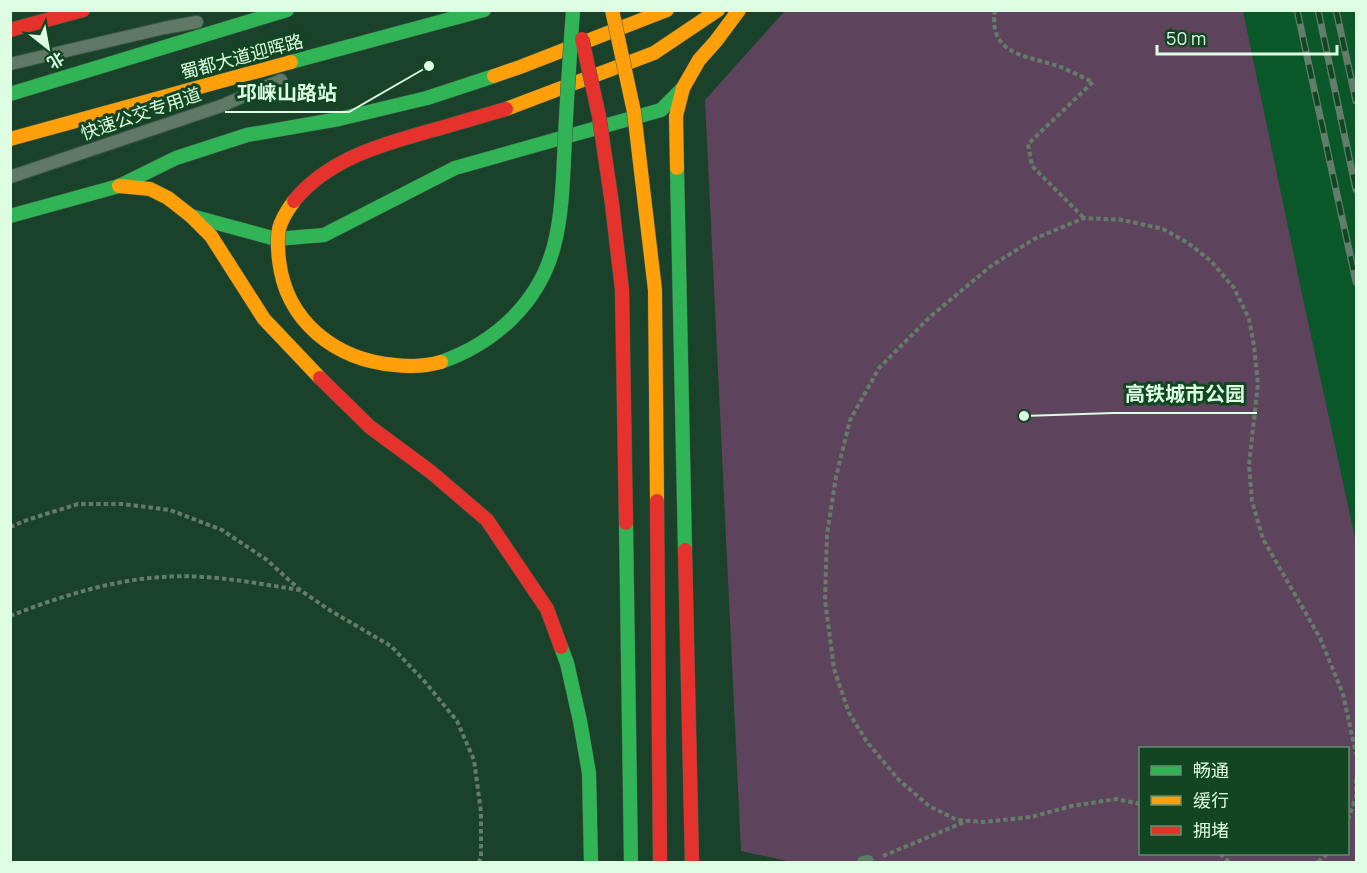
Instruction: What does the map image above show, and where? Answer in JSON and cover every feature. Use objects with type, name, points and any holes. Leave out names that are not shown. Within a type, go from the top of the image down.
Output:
[{"type":"main road","points":[[10,30],[83,10]]},
{"type":"main road","name":"蜀都大道迎晖路","points":[[10,94],[287,10]]},
{"type":"main road","name":"蜀都大道迎晖路","points":[[10,139],[484,10]]},
{"type":"main road","points":[[574,10],[562,199],[554,244],[542,279],[525,306],[506,326],[483,343],[451,358],[422,366],[366,360],[344,352],[320,336],[300,315],[285,290],[278,265],[277,232],[288,207],[309,184],[330,168],[392,142],[506,109],[654,53],[718,10]]},
{"type":"main road","points":[[574,10],[599,116],[622,290],[631,862]]},
{"type":"main road","points":[[612,10],[634,112],[655,290],[660,862]]},
{"type":"main road","points":[[10,216],[119,186],[176,158],[247,135],[339,119],[427,98],[520,67],[667,10]]},
{"type":"main road","points":[[191,216],[276,239],[324,235],[455,168],[661,110],[683,88],[699,60],[740,10]]},
{"type":"main road","points":[[683,88],[676,116],[692,862]]},
{"type":"main road","points":[[119,186],[150,189],[168,198],[191,216],[211,236],[264,319],[317,375],[370,427],[431,472],[487,520],[547,609],[567,663],[589,773],[591,862]]},
{"type":"lane","points":[[10,64],[164,28],[259,10]]},
{"type":"lane","name":"快速公交专用道","points":[[10,177],[221,106],[380,38]]},
{"type":"path","points":[[995,10],[997,38],[1012,52],[1058,66],[1094,82],[1028,144],[1032,166],[1084,218]]},
{"type":"path","points":[[1139,804],[1116,800],[1072,806],[1031,817],[984,822],[957,820],[929,806],[899,780],[867,742],[849,713],[834,669],[825,600],[827,534],[836,477],[850,420],[879,368],[931,316],[991,266],[1034,239],[1084,218],[1123,220],[1163,229],[1188,243],[1211,261],[1234,288],[1249,319],[1258,384],[1249,465],[1252,501],[1263,538],[1324,647],[1343,694],[1356,754]]},
{"type":"path","points":[[10,527],[78,504],[123,504],[170,510],[222,530],[267,560],[300,590],[391,646],[426,682],[457,721],[474,760],[481,812],[479,862]]},
{"type":"path","points":[[10,616],[48,601],[98,586],[153,578],[201,577],[300,590]]},
{"type":"path","points":[[1349,815],[1356,797],[1356,776]]},
{"type":"path","points":[[865,862],[968,821]]},
{"type":"shaded area","points":[[785,11],[1243,11],[1356,542],[1356,862],[792,862],[741,851],[705,100]]},
{"type":"shaded area","points":[[1243,11],[1356,11],[1356,542],[1301,289]]},
{"type":"railway","points":[[1297,10],[1356,282]]},
{"type":"railway","points":[[1318,10],[1356,190]]},
{"type":"railway","points":[[1336,10],[1356,101]]},
{"type":"traffic: fast","points":[[10,94],[287,10]]},
{"type":"traffic: fast","points":[[291,62],[484,10]]},
{"type":"traffic: fast","points":[[441,362],[461,354],[497,332],[526,303],[547,267],[557,233],[561,206],[573,10]]},
{"type":"traffic: fast","points":[[10,216],[119,186],[176,158],[247,135],[339,119],[427,98],[494,76]]},
{"type":"traffic: fast","points":[[191,216],[276,239],[324,235],[455,168],[661,110],[683,88]]},
{"type":"traffic: fast","points":[[677,168],[685,550]]},
{"type":"traffic: fast","points":[[626,523],[631,862]]},
{"type":"traffic: fast","points":[[561,647],[567,663],[580,721],[589,773],[591,862]]},
{"type":"traffic: slow","points":[[612,10],[634,112],[655,290],[657,501]]},
{"type":"traffic: slow","points":[[494,76],[667,10]]},
{"type":"traffic: slow","points":[[506,109],[654,53],[718,10]]},
{"type":"traffic: slow","points":[[677,168],[676,116],[683,88],[699,60],[739,10]]},
{"type":"traffic: slow","points":[[10,139],[291,62]]},
{"type":"traffic: slow","points":[[119,186],[150,189],[168,198],[191,216],[211,236],[264,319],[320,378]]},
{"type":"traffic: slow","points":[[294,201],[279,229],[278,251],[284,282],[292,302],[303,319],[334,346],[373,362],[413,366],[441,362]]},
{"type":"traffic: jam","points":[[10,30],[83,10]]},
{"type":"traffic: jam","points":[[582,39],[599,116],[622,290],[626,523]]},
{"type":"traffic: jam","points":[[294,201],[325,173],[363,153],[506,109]]},
{"type":"traffic: jam","points":[[320,378],[370,427],[431,472],[487,520],[547,609],[561,647]]},
{"type":"traffic: jam","points":[[657,501],[660,862]]},
{"type":"traffic: jam","points":[[685,550],[692,862]]},
{"type":"place","name":"邛崃山路站","points":[[429,66]]},
{"type":"place","name":"高铁城市公园","points":[[1024,416]]}]
